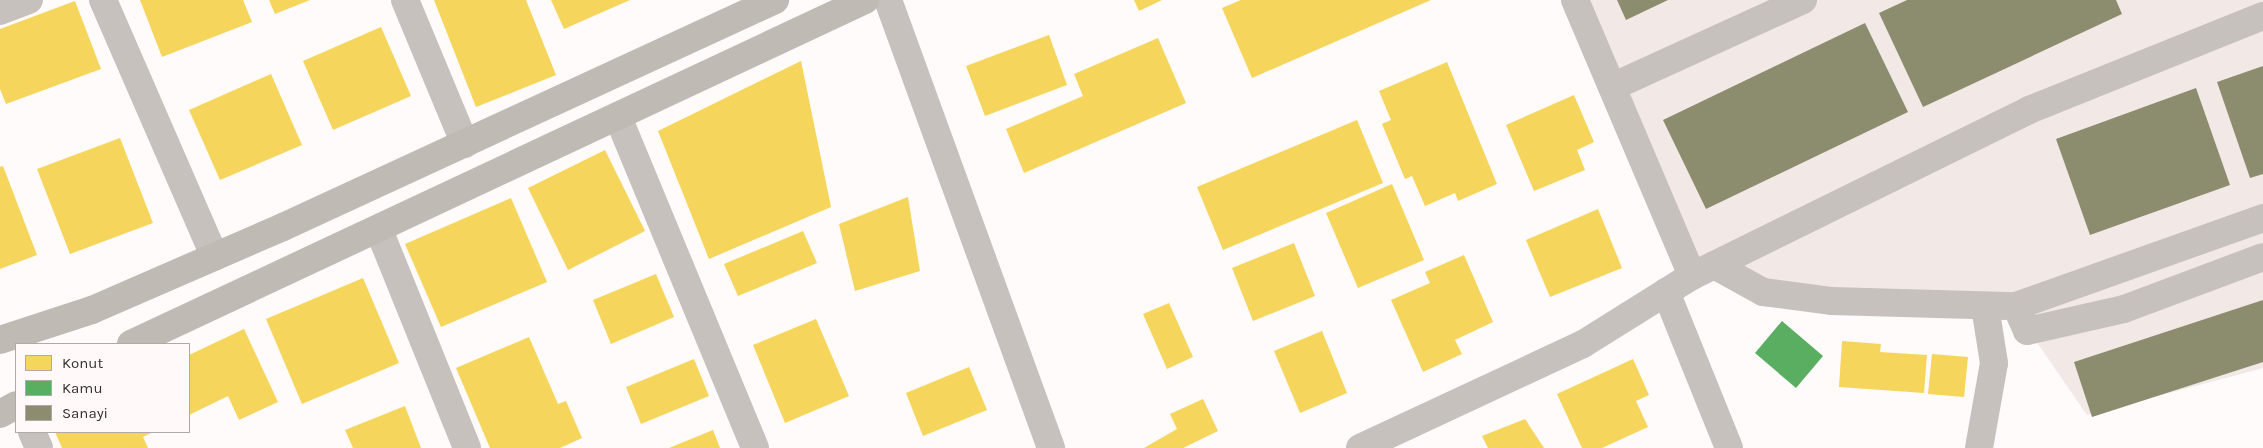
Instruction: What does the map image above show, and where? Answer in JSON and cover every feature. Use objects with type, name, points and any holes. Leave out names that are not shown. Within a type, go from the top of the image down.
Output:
[{"type":"main road","points":[[0,340],[92,310],[215,257],[465,144],[775,0]]},
{"type":"main road","points":[[133,343],[379,230],[865,0]]},
{"type":"main road","points":[[0,414],[15,406]]},
{"type":"street","points":[[0,11],[29,0]]},
{"type":"street","points":[[103,0],[215,257]]},
{"type":"street","points":[[406,0],[465,144]]},
{"type":"street","points":[[888,0],[1050,448]]},
{"type":"street","points":[[1576,0],[1612,87],[1703,270],[1763,292],[1832,301],[2016,306],[2263,218]]},
{"type":"street","points":[[1612,87],[1803,0]]},
{"type":"street","points":[[1360,448],[1583,344],[1703,270],[2029,110],[2263,16]]},
{"type":"street","points":[[618,117],[755,448]]},
{"type":"street","points":[[379,230],[467,448]]},
{"type":"street","points":[[2016,306],[2027,331],[2124,309],[2263,258]]},
{"type":"street","points":[[1666,292],[1729,448]]},
{"type":"street","points":[[1979,448],[1994,363],[1984,306]]},
{"type":"street","points":[[32,433],[39,448]]},
{"type":"shaded area","points":[[1588,0],[2263,0],[2263,368],[2087,415],[2038,344],[2018,300],[1951,302],[1695,270]]},
{"type":"building: Konut","points":[[140,0],[243,0],[252,22],[162,57]]},
{"type":"building: Konut","points":[[269,0],[310,0],[275,14]]},
{"type":"building: Konut","points":[[434,0],[526,0],[556,75],[476,107]]},
{"type":"building: Konut","points":[[551,0],[630,0],[564,29]]},
{"type":"building: Konut","points":[[1134,0],[1162,0],[1139,11]]},
{"type":"building: Konut","points":[[1241,0],[1431,0],[1252,78],[1222,8]]},
{"type":"building: Konut","points":[[75,1],[101,69],[6,104],[0,89],[0,29]]},
{"type":"building: Konut","points":[[381,27],[411,96],[333,130],[303,61]]},
{"type":"building: Konut","points":[[1049,35],[1067,85],[985,116],[966,66]]},
{"type":"building: Konut","points":[[1158,38],[1186,103],[1024,173],[1006,129],[1083,96],[1074,74]]},
{"type":"building: Konut","points":[[801,61],[831,207],[709,259],[658,131]]},
{"type":"building: Konut","points":[[1447,62],[1497,184],[1458,201],[1455,193],[1425,206],[1412,176],[1405,179],[1382,124],[1391,120],[1379,91]]},
{"type":"building: Konut","points":[[271,74],[302,145],[220,180],[189,110]]},
{"type":"building: Konut","points":[[1574,95],[1594,142],[1577,150],[1585,170],[1534,191],[1506,125]]},
{"type":"building: Konut","points":[[1357,120],[1383,183],[1223,250],[1197,187]]},
{"type":"building: Konut","points":[[120,138],[153,223],[70,254],[37,169]]},
{"type":"building: Konut","points":[[605,150],[645,231],[568,270],[528,188]]},
{"type":"building: Konut","points":[[3,166],[37,255],[0,269],[0,167]]},
{"type":"building: Konut","points":[[1392,184],[1424,260],[1358,288],[1326,213]]},
{"type":"building: Konut","points":[[908,197],[920,271],[855,291],[839,224]]},
{"type":"building: Konut","points":[[511,198],[547,282],[441,327],[405,244]]},
{"type":"building: Konut","points":[[1598,209],[1622,268],[1550,297],[1526,240]]},
{"type":"building: Konut","points":[[803,231],[817,263],[738,296],[724,264]]},
{"type":"building: Konut","points":[[1294,243],[1315,296],[1253,321],[1232,268]]},
{"type":"building: Konut","points":[[1464,255],[1493,322],[1455,340],[1462,354],[1423,372],[1391,300],[1430,283],[1425,272]]},
{"type":"building: Konut","points":[[656,274],[674,317],[611,344],[593,300]]},
{"type":"building: Konut","points":[[363,278],[399,363],[302,404],[266,319]]},
{"type":"building: Konut","points":[[1169,303],[1193,357],[1167,369],[1143,314]]},
{"type":"building: Konut","points":[[816,319],[849,396],[785,423],[753,345]]},
{"type":"building: Konut","points":[[244,329],[278,402],[239,420],[228,396],[190,415],[190,355]]},
{"type":"building: Konut","points":[[1322,331],[1347,393],[1300,413],[1274,351]]},
{"type":"building: Konut","points":[[529,337],[558,404],[566,401],[582,438],[560,448],[490,448],[456,368]]},
{"type":"building: Konut","points":[[1842,341],[1881,344],[1880,352],[1927,355],[1924,393],[1839,387]]},
{"type":"building: Konut","points":[[1932,354],[1968,357],[1964,397],[1928,394]]},
{"type":"building: Konut","points":[[694,359],[709,396],[641,424],[626,387]]},
{"type":"building: Konut","points":[[1633,359],[1649,395],[1636,401],[1648,427],[1602,448],[1582,448],[1557,394]]},
{"type":"building: Konut","points":[[969,367],[987,410],[923,436],[906,393]]},
{"type":"building: Konut","points":[[1203,399],[1218,431],[1183,448],[1144,448],[1177,429],[1170,414]]},
{"type":"building: Konut","points":[[405,406],[421,448],[353,448],[345,430]]},
{"type":"building: Konut","points":[[1525,419],[1544,448],[1488,448],[1482,436]]},
{"type":"building: Konut","points":[[713,430],[720,448],[669,448]]},
{"type":"building: Konut","points":[[55,433],[151,433],[143,437],[148,448],[62,448]]},
{"type":"building: Kamu","points":[[1782,321],[1823,356],[1796,388],[1755,353]]},
{"type":"building: Sanayi","points":[[1617,0],[1668,0],[1626,20]]},
{"type":"building: Sanayi","points":[[1907,0],[2116,0],[2122,14],[1923,107],[1879,13]]},
{"type":"building: Sanayi","points":[[1865,23],[1908,112],[1706,209],[1663,120]]},
{"type":"building: Sanayi","points":[[2263,66],[2263,174],[2250,178],[2217,82]]},
{"type":"building: Sanayi","points":[[2196,88],[2230,185],[2090,235],[2056,139]]},
{"type":"building: Sanayi","points":[[2263,300],[2263,362],[2092,417],[2074,362]]}]
